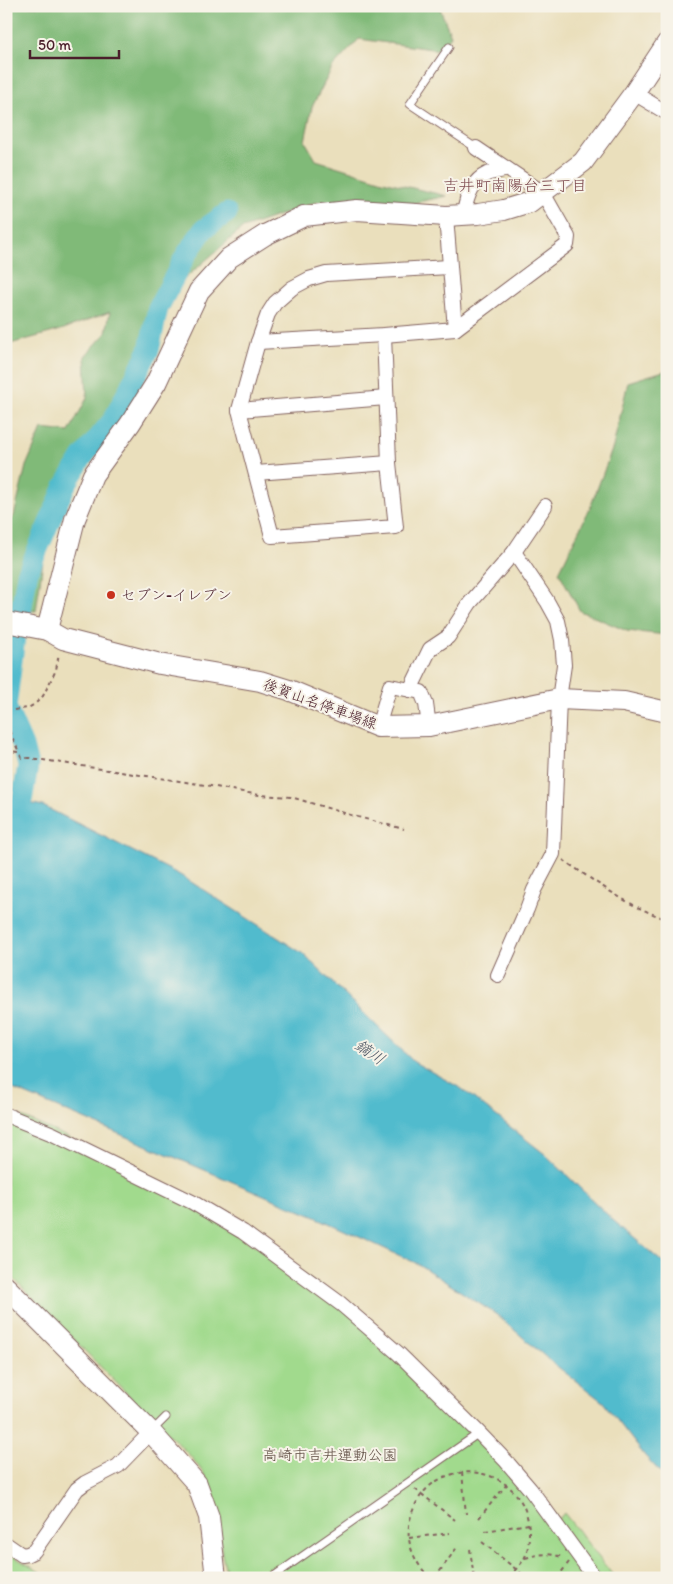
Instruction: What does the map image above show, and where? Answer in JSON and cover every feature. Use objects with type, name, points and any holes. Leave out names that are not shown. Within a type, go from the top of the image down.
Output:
[{"type":"street","points":[[55,634],[75,519],[93,475],[130,424],[156,383],[199,291],[229,258],[265,235],[304,216],[357,210],[455,215],[478,214],[504,210],[530,202],[583,162],[634,93],[667,43]]},
{"type":"street","points":[[634,93],[667,113]]},
{"type":"street","points":[[258,342],[455,329],[567,245],[568,237],[543,193],[476,148]]},
{"type":"street","points":[[455,329],[449,267],[455,215],[476,182],[487,174],[507,170]]},
{"type":"street","points":[[384,335],[389,463],[396,528],[272,536],[239,410],[258,342],[268,314],[275,303],[292,288],[309,279],[326,274],[449,267]]},
{"type":"street","points":[[239,410],[386,398]]},
{"type":"street","points":[[256,473],[389,463]]},
{"type":"street","points":[[410,690],[430,649],[448,638],[470,602],[514,552],[545,506]]},
{"type":"street","points":[[498,975],[534,890],[553,854],[559,699],[564,665],[558,621],[514,552]]},
{"type":"street","name":"後賀山名停車場線","points":[[6,622],[160,664],[260,681],[289,690],[378,727],[429,726],[559,699],[624,702],[667,712]]},
{"type":"street","points":[[378,727],[390,686],[421,692],[426,704],[429,726]]},
{"type":"street","points":[[6,1115],[53,1134],[192,1202],[243,1232],[341,1304],[399,1354],[479,1433],[530,1489],[573,1559],[596,1578]]},
{"type":"street","points":[[6,1287],[151,1432],[197,1484],[209,1517],[216,1578]]},
{"type":"street","points":[[6,1544],[22,1555],[34,1551],[77,1489],[118,1466],[151,1432]]},
{"type":"lane","points":[[448,47],[410,104],[476,148]]},
{"type":"lane","points":[[151,1432],[166,1417]]},
{"type":"lane","points":[[271,1578],[479,1433]]},
{"type":"path","points":[[6,711],[28,708],[43,696],[56,670],[55,634]]},
{"type":"path","points":[[6,724],[22,758],[205,785],[259,795],[291,797],[404,829]]},
{"type":"path","points":[[6,751],[19,752]]},
{"type":"path","points":[[553,854],[633,904],[651,914],[667,919]]},
{"type":"path","points":[[462,1472],[466,1514]]},
{"type":"path","points":[[430,1578],[420,1568],[412,1554],[409,1522],[413,1507],[433,1483],[447,1476],[462,1472],[478,1472],[493,1476],[506,1484],[518,1496],[525,1509],[529,1524],[529,1540],[525,1558],[508,1578]]},
{"type":"path","points":[[479,1518],[515,1472]]},
{"type":"path","points":[[408,1483],[455,1520]]},
{"type":"path","points":[[485,1531],[529,1524]]},
{"type":"path","points":[[409,1538],[450,1533]]},
{"type":"path","points":[[482,1542],[528,1578]]},
{"type":"path","points":[[435,1578],[458,1546]]},
{"type":"path","points":[[470,1549],[474,1578]]},
{"type":"path","points":[[525,1558],[538,1554],[552,1554],[573,1559]]},
{"type":"path","points":[[557,1578],[573,1559]]},
{"type":"green space","points":[[6,6],[439,6],[451,36],[439,50],[359,39],[332,68],[312,107],[305,141],[316,160],[383,181],[447,196],[413,203],[317,202],[243,228],[183,280],[157,333],[121,384],[45,547],[36,611],[6,609],[6,525],[14,516],[26,466],[42,429],[69,432],[87,398],[85,356],[106,333],[110,312],[61,330],[10,344],[6,343]]},
{"type":"green space","points":[[667,370],[667,635],[627,631],[580,611],[559,572],[590,508],[613,447],[628,382]]},
{"type":"green space","name":"高崎市吉井運動公園","points":[[6,1110],[115,1158],[344,1301],[559,1519],[564,1513],[615,1578],[227,1578],[222,1555],[217,1506],[208,1480],[202,1471],[181,1447],[6,1271]]},
{"type":"green space","points":[[6,1552],[50,1578],[6,1578]]},
{"type":"water","name":"鏑川","points":[[6,798],[43,806],[180,875],[302,953],[414,1062],[462,1089],[546,1155],[614,1221],[667,1266],[667,1479],[645,1456],[603,1402],[549,1360],[497,1315],[418,1264],[318,1218],[6,1086]]},
{"type":"waterway","points":[[21,612],[27,574],[65,486],[82,458],[113,420],[149,350],[158,308],[186,255],[204,229],[227,213]]},
{"type":"waterway","points":[[15,637],[6,707],[23,746],[28,766],[22,801],[21,829]]},
{"type":"place","name":"セブン-イレブン","points":[[111,595]]},
{"type":"district","name":"吉井町南陽台三丁目","points":[[515,185]]}]
